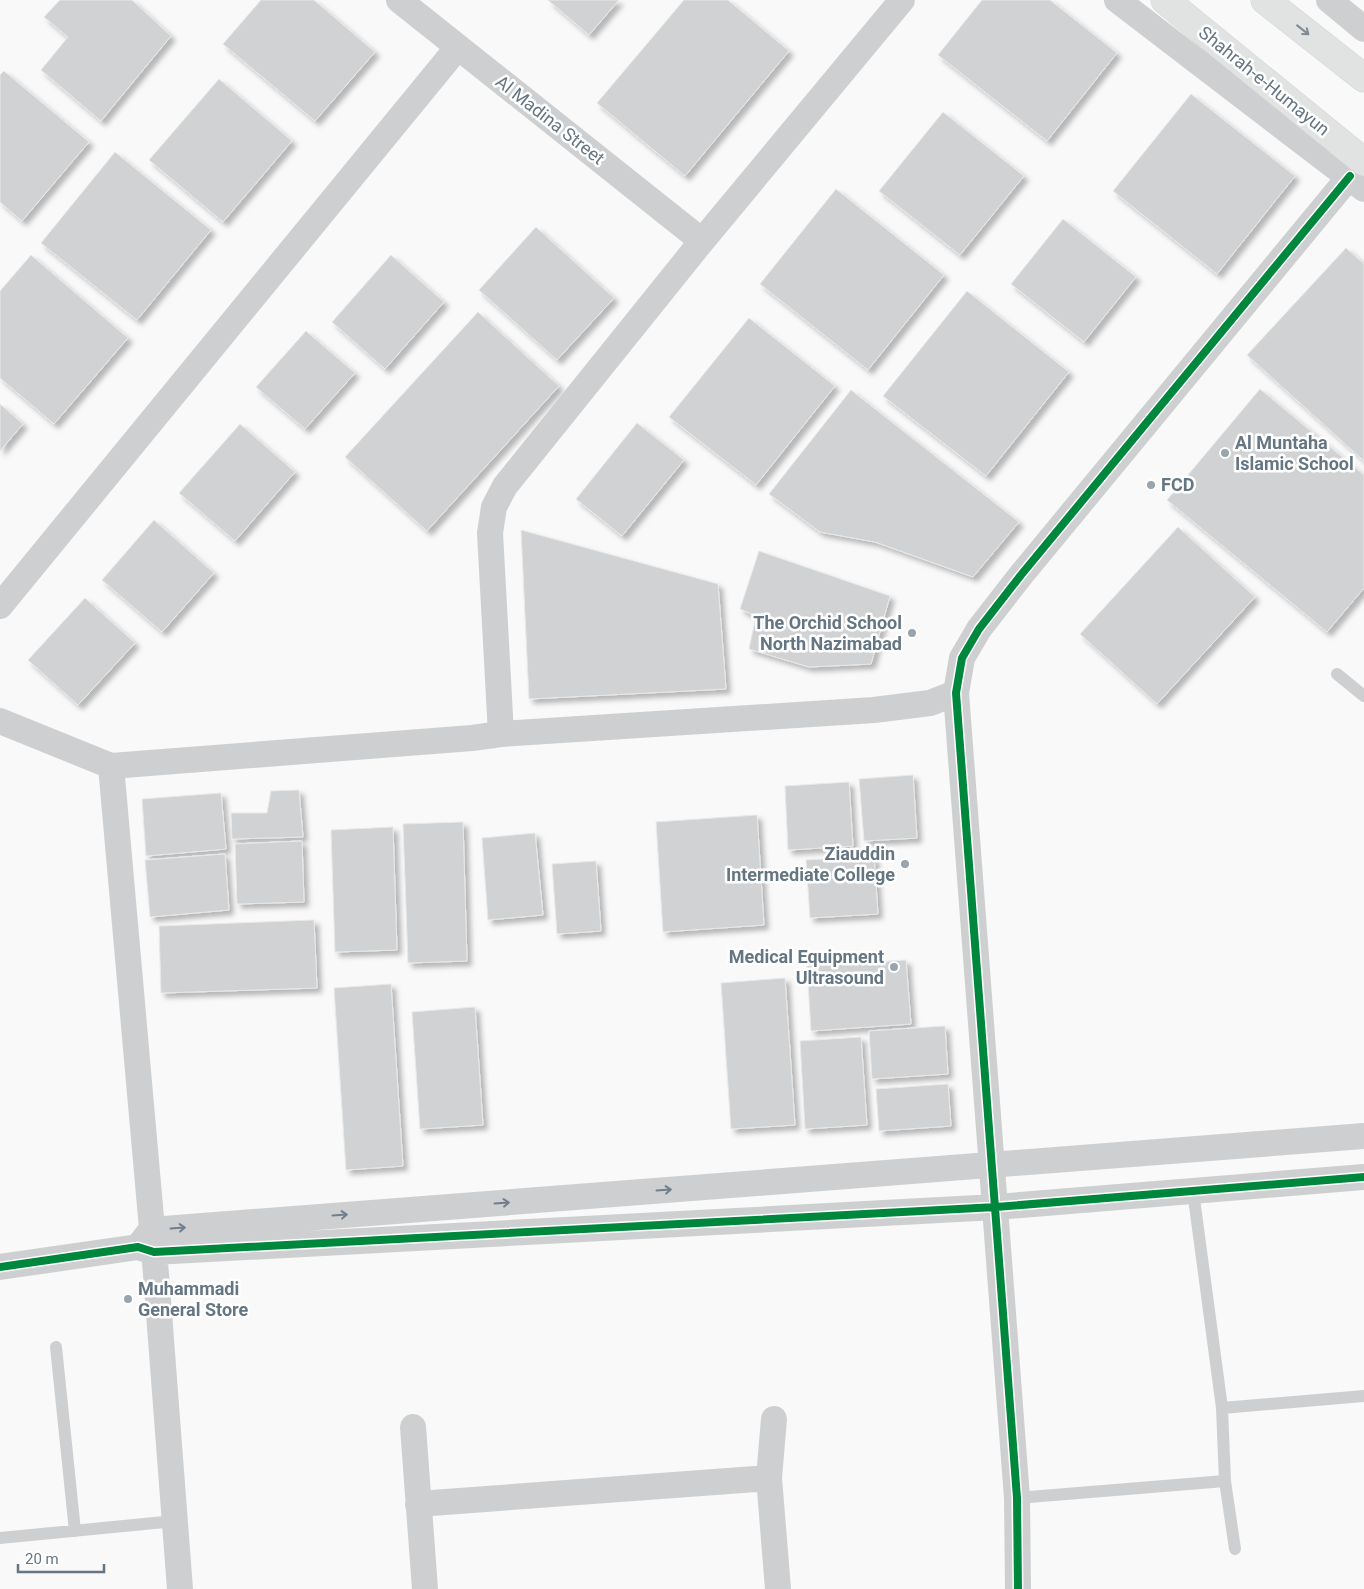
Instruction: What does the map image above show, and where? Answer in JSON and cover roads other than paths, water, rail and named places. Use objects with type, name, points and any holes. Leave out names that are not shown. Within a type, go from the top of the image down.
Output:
[{"type":"main road","name":"Shahrah-e-Humayun","points":[[1165,0],[1359,176]]},
{"type":"main road","points":[[1265,0],[1364,78]]},
{"type":"street","name":"Al Madina Street","points":[[399,0],[702,241]]},
{"type":"street","points":[[501,734],[490,533],[494,507],[505,486],[702,241],[902,0]]},
{"type":"street","points":[[1018,1589],[1017,1498],[956,693],[962,658],[979,629],[1359,176],[1117,0]]},
{"type":"street","points":[[1329,0],[1364,29]]},
{"type":"street","points":[[0,606],[458,47]]},
{"type":"street","points":[[0,720],[111,766],[472,738],[501,734],[874,710],[930,703],[956,693]]},
{"type":"street","points":[[111,766],[148,1243],[180,1589]]},
{"type":"street","points":[[0,1267],[148,1243],[992,1164],[1364,1136]]},
{"type":"street","points":[[148,1243],[996,1207],[1364,1177]]},
{"type":"street","points":[[774,1419],[769,1478],[778,1589]]},
{"type":"street","points":[[413,1427],[425,1589]]},
{"type":"street","points":[[418,1504],[769,1478]]},
{"type":"lane","points":[[1336,674],[1364,696]]},
{"type":"lane","points":[[1193,1191],[1222,1408],[1225,1480],[1235,1549]]},
{"type":"lane","points":[[56,1347],[75,1531]]},
{"type":"lane","points":[[1222,1408],[1364,1396]]},
{"type":"lane","points":[[1017,1498],[1225,1480]]},
{"type":"lane","points":[[0,1538],[175,1521]]},
{"type":"place","name":"Al Muntaha Islamic School","points":[[1225,453]]},
{"type":"place","name":"FCD","points":[[1151,485]]},
{"type":"place","name":"The Orchid School North Nazimabad","points":[[912,633]]},
{"type":"place","name":"Ziauddin Intermediate College","points":[[905,864]]},
{"type":"place","name":"Medical Equipment Ultrasound","points":[[894,967]]},
{"type":"place","name":"Muhammadi General Store","points":[[128,1299]]}]
